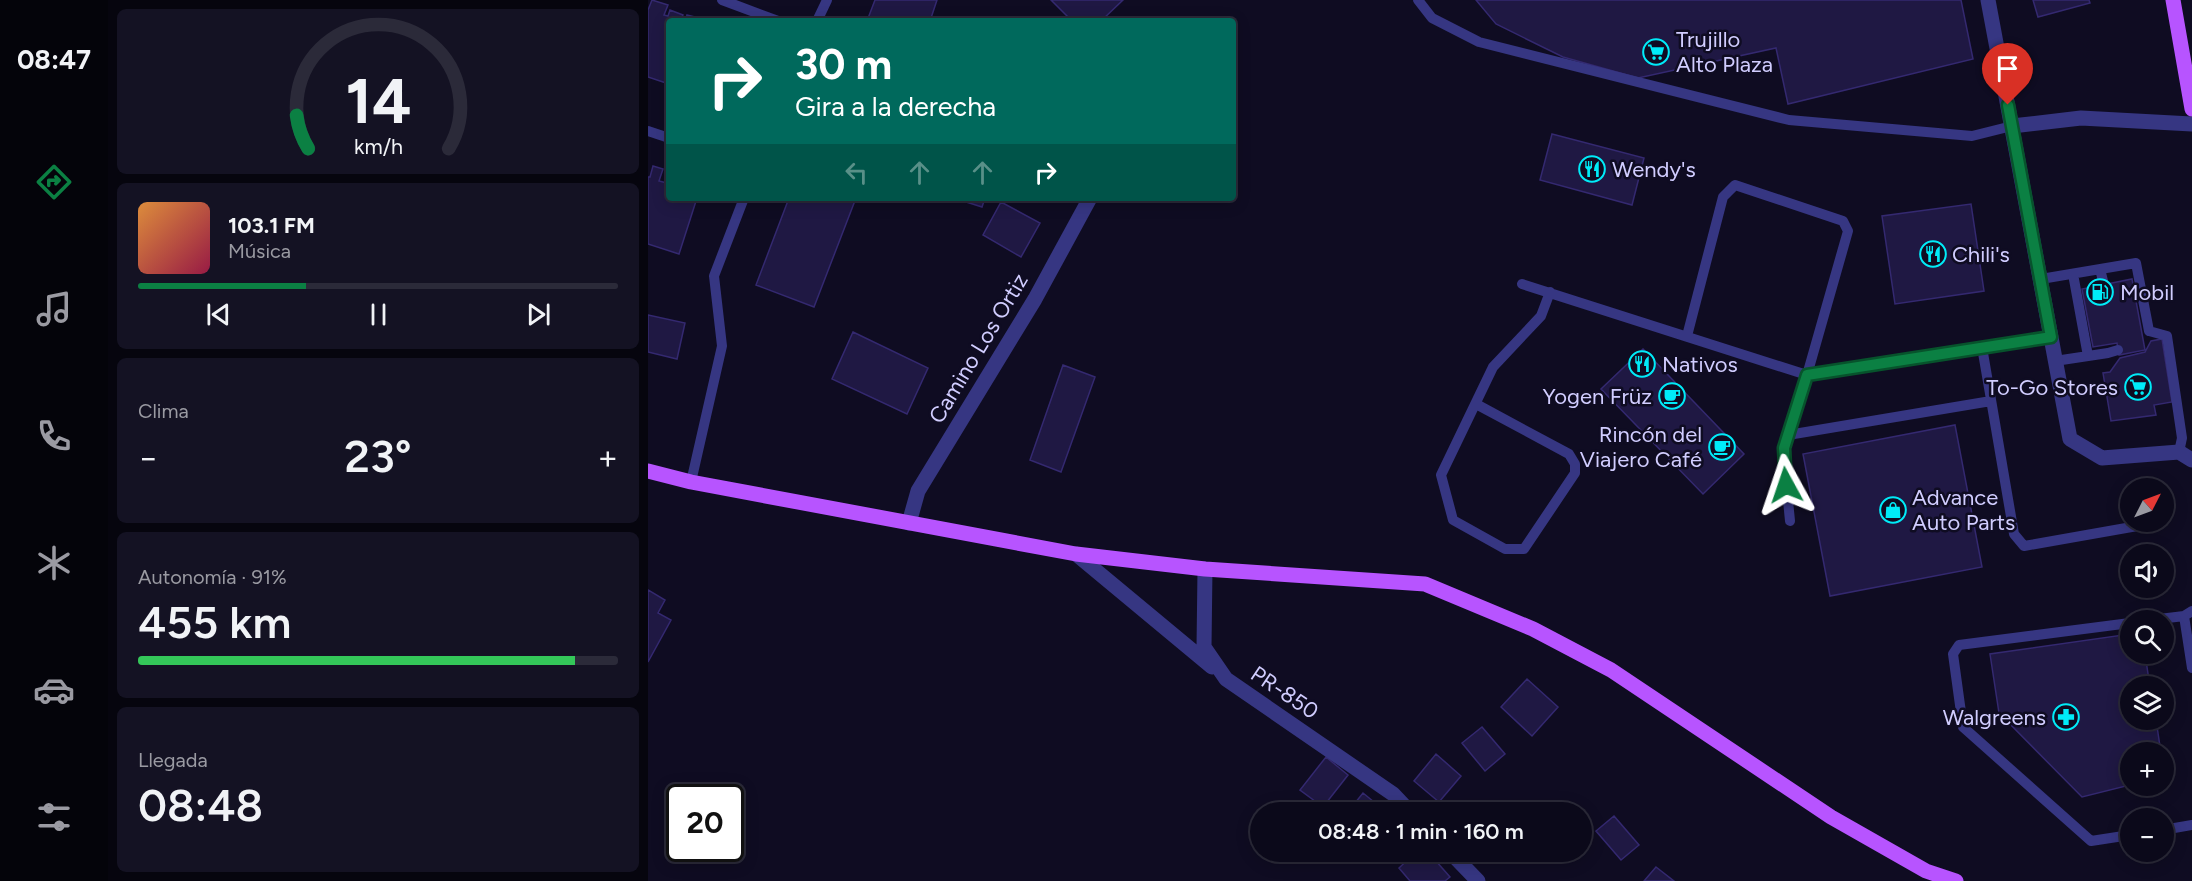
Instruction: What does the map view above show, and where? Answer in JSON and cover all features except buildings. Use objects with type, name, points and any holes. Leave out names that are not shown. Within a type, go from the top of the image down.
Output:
[{"type":"main road","points":[[2173,0],[2192,108]]},
{"type":"main road","points":[[648,471],[691,482],[1076,554],[1204,569],[1425,584],[1533,629],[1611,670],[1831,817],[1926,870],[1956,881]]},
{"type":"street","points":[[1988,0],[2070,439],[2102,458],[2185,456]]},
{"type":"street","points":[[2012,126],[2081,118],[2192,124]]},
{"type":"street","name":"Camino Los Ortiz","points":[[909,523],[918,492],[1035,299],[1088,201]]},
{"type":"street","points":[[1076,554],[1226,679]]},
{"type":"street","name":"PR-850","points":[[1204,569],[1204,647],[1226,679],[1393,794],[1401,802]]},
{"type":"street","points":[[1460,862],[1478,881]]},
{"type":"lane","points":[[722,0],[770,18]]},
{"type":"lane","points":[[818,18],[827,0]]},
{"type":"lane","points":[[1418,0],[1432,18],[1479,42],[1789,120],[1972,136],[2012,126]]},
{"type":"lane","points":[[648,131],[666,137]]},
{"type":"lane","points":[[1687,336],[1723,197],[1735,185],[1843,221],[1848,231],[1784,448],[1790,521]]},
{"type":"lane","points":[[691,482],[722,346],[714,276],[743,201]]},
{"type":"lane","points":[[2041,279],[2136,263],[2146,334],[2167,336],[2185,456]]},
{"type":"lane","points":[[2100,269],[2104,285]]},
{"type":"lane","points":[[2073,274],[2088,356]]},
{"type":"lane","points":[[1522,284],[1807,375],[2051,337]]},
{"type":"lane","points":[[1476,404],[1569,454],[1575,464],[1575,473],[1524,549],[1505,549],[1453,520],[1441,476],[1493,367],[1541,315],[1550,292]]},
{"type":"lane","points":[[1982,347],[2014,534],[2024,546],[2120,529]]},
{"type":"lane","points":[[2055,361],[2088,356],[2116,348]]},
{"type":"lane","points":[[1788,435],[1991,401]]},
{"type":"lane","points":[[2188,613],[2192,668]]},
{"type":"lane","points":[[2120,624],[1959,645],[1953,654],[1963,727],[2091,841],[2120,837]]},
{"type":"lane","points":[[2174,828],[2192,825]]},
{"type":"place","name":"Trujillo Alto Plaza","points":[[1656,52]]},
{"type":"place","name":"Wendy's","points":[[1592,169]]},
{"type":"place","name":"Chili's","points":[[1933,254]]},
{"type":"place","name":"Mobil","points":[[2100,292]]},
{"type":"place","name":"Nativos","points":[[1642,364]]},
{"type":"place","name":"To-Go Stores","points":[[2138,387]]},
{"type":"place","name":"Yogen Früz","points":[[1672,396]]},
{"type":"place","name":"Rincón del Viajero Café","points":[[1722,447]]},
{"type":"place","name":"Advance Auto Parts","points":[[1893,510]]},
{"type":"place","name":"Walgreens","points":[[2066,717]]},
{"type":"route","points":[[1786,485],[1784,448],[1807,375],[2051,337],[2008,105]]}]
